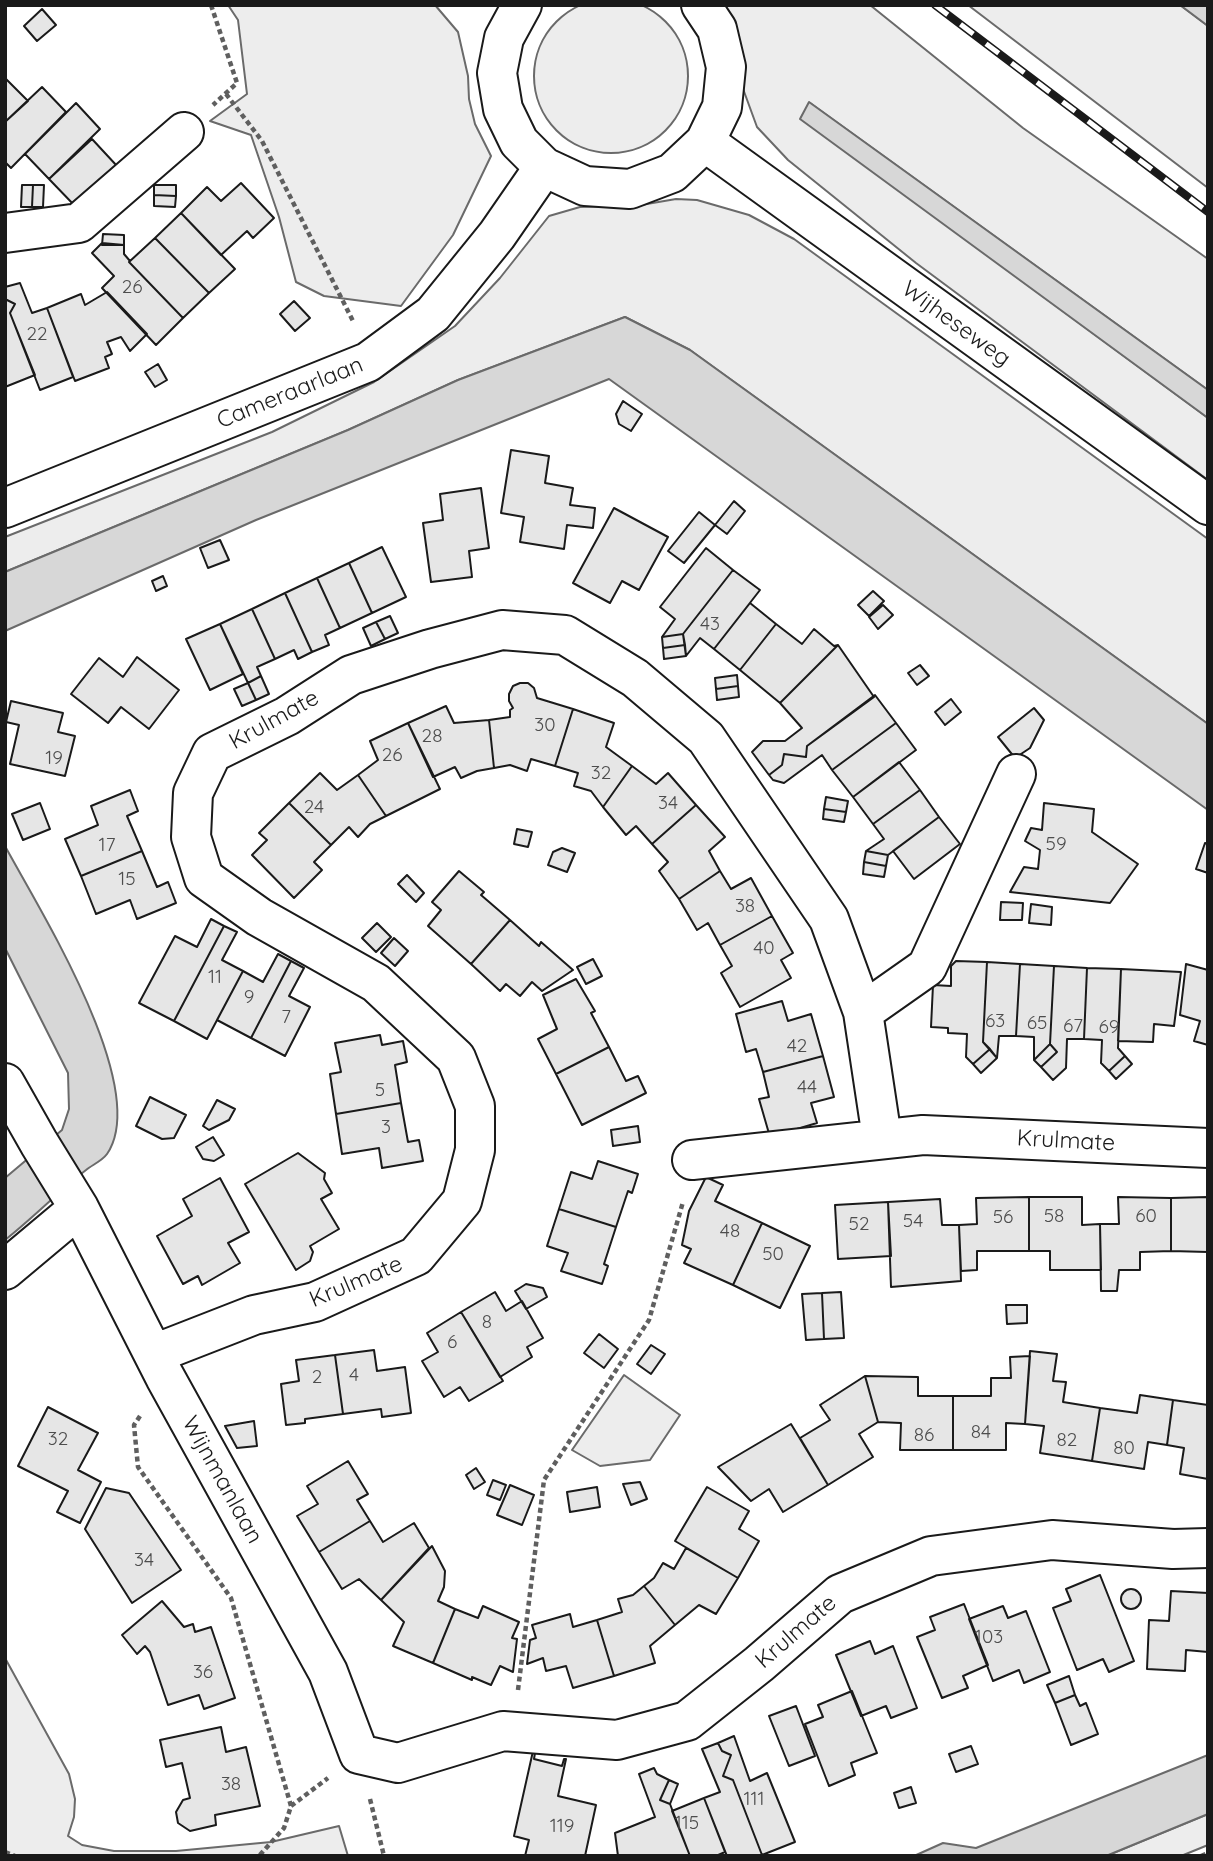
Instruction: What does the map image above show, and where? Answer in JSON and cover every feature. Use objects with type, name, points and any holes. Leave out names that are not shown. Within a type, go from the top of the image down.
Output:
[{"type":"street","points":[[521,5],[504,38],[497,74],[503,109],[519,142],[544,167],[585,186],[629,188],[672,173],[705,142],[722,107],[726,68],[718,29],[701,5]]},
{"type":"street","points":[[5,233],[79,223],[184,132]]},
{"type":"street","name":"Wijheseweg","points":[[705,142],[1208,505]]},
{"type":"street","name":"Cameraarlaan","points":[[5,508],[369,362],[433,314],[497,235],[544,167]]},
{"type":"street","name":"Krulmate","points":[[160,1365],[254,1315],[315,1302],[416,1256],[461,1201],[475,1150],[475,1107],[456,1058],[376,983],[259,917],[204,878],[191,837],[193,793],[212,753],[287,716],[351,675],[430,649],[502,631],[565,635],[635,678],[706,738],[829,919],[863,1012],[882,1138]]},
{"type":"street","points":[[863,1012],[927,967],[1016,774]]},
{"type":"street","name":"Wijnmanlaan","points":[[5,1083],[38,1143],[76,1203],[160,1365],[328,1672],[359,1754]]},
{"type":"street","name":"Krulmate","points":[[692,1160],[923,1135],[1208,1148]]},
{"type":"street","points":[[5,1270],[76,1203]]},
{"type":"street","name":"Krulmate","points":[[359,1754],[398,1763],[503,1731],[617,1740],[688,1721],[839,1594],[930,1556],[1052,1540],[1172,1549],[1208,1548]]},
{"type":"path","points":[[184,132],[237,83],[211,5]]},
{"type":"path","points":[[226,94],[262,141],[344,306],[377,356]]},
{"type":"path","points":[[513,1732],[544,1480],[649,1320],[679,1220],[692,1160]]},
{"type":"path","points":[[160,1365],[134,1424],[138,1467],[231,1598],[291,1806],[284,1828],[259,1856]]},
{"type":"path","points":[[359,1754],[384,1856]]},
{"type":"path","points":[[5,1852],[15,1856]]},
{"type":"path","points":[[1201,1856],[1208,1853]]},
{"type":"shaded area","points":[[611,-1],[641,5],[666,21],[682,46],[688,76],[682,106],[666,131],[641,147],[611,153],[581,147],[556,131],[540,106],[534,76],[540,46],[556,21],[581,5]]},
{"type":"shaded area","points":[[228,5],[435,5],[458,32],[475,124],[491,156],[453,235],[401,306],[324,296],[296,282],[279,217],[251,135],[210,121],[247,94],[238,20]]},
{"type":"shaded area","points":[[723,5],[870,5],[1023,128],[1208,259],[1208,390],[810,103],[801,118],[1208,418],[1208,480],[916,263],[788,160],[757,127],[742,86],[737,29]]},
{"type":"shaded area","points":[[968,5],[1180,5],[1208,26],[1208,188]]},
{"type":"shaded area","points":[[1180,5],[1208,5],[1208,26]]},
{"type":"shaded area","points":[[809,102],[1208,390],[1208,418],[800,119]]},
{"type":"shaded area","points":[[676,199],[697,200],[749,215],[794,239],[1208,539],[1208,724],[690,350],[625,317],[458,380],[348,430],[5,572],[5,537],[272,432],[374,382],[455,326],[500,278],[549,216],[580,207],[641,205]]},
{"type":"shaded area","points":[[625,317],[690,350],[1208,724],[1208,810],[609,379],[256,520],[5,631],[5,572],[348,430],[458,380]]},
{"type":"shaded area","points":[[5,846],[42,911],[86,999],[115,1087],[117,1124],[107,1154],[5,1240],[5,1178],[62,1130],[69,1109],[68,1073],[5,948]]},
{"type":"shaded area","points":[[624,1375],[680,1415],[650,1460],[600,1466],[572,1450]]},
{"type":"shaded area","points":[[5,1658],[69,1774],[75,1799],[74,1817],[68,1836],[82,1845],[114,1851],[176,1851],[271,1842],[339,1826],[348,1856],[5,1856]]},
{"type":"shaded area","points":[[1208,1755],[1208,1814],[1106,1856],[914,1856],[943,1843],[976,1848]]},
{"type":"shaded area","points":[[1208,1814],[1208,1845],[1181,1856],[1106,1856]]},
{"type":"building","points":[[42,9],[56,25],[37,41],[24,26]]},
{"type":"building","points":[[5,78],[28,101],[5,122]]},
{"type":"building","points":[[42,87],[66,112],[11,168],[5,162],[5,122]]},
{"type":"building","points":[[76,103],[100,129],[49,179],[25,154]]},
{"type":"building","points":[[92,139],[117,166],[75,206],[49,179]]},
{"type":"building","points":[[241,183],[274,218],[253,238],[247,231],[221,255],[181,213],[207,187],[221,201]]},
{"type":"building","points":[[22,185],[33,185],[32,207],[21,207]]},
{"type":"building","points":[[33,185],[44,185],[43,207],[32,207]]},
{"type":"building","points":[[154,185],[176,185],[176,196],[154,195]]},
{"type":"building","points":[[154,195],[176,196],[175,207],[154,206]]},
{"type":"building","points":[[181,213],[235,269],[209,293],[155,238]]},
{"type":"building","points":[[103,234],[124,235],[124,245],[102,245]]},
{"type":"building","points":[[155,238],[209,293],[183,318],[129,262]]},
{"type":"building","points":[[102,243],[124,245],[124,254],[129,262],[183,318],[156,345],[102,288],[114,276],[92,253]]},
{"type":"building","points":[[20,283],[32,313],[47,308],[73,377],[40,390],[10,313],[15,304],[5,299],[5,287]]},
{"type":"building","points":[[107,292],[147,334],[130,351],[121,337],[107,342],[112,354],[105,357],[109,368],[75,381],[47,308],[81,294],[85,305]]},
{"type":"building","points":[[5,299],[15,304],[10,313],[35,375],[5,387]]},
{"type":"building","points":[[294,301],[310,318],[295,331],[280,314]]},
{"type":"building","points":[[158,364],[167,380],[155,387],[145,372]]},
{"type":"building","points":[[623,401],[642,414],[631,431],[619,424],[616,414]]},
{"type":"building","points":[[511,450],[549,456],[545,483],[573,488],[570,505],[595,508],[593,528],[567,525],[564,549],[520,542],[524,517],[501,513]]},
{"type":"building","points":[[481,488],[489,548],[469,551],[472,577],[431,582],[423,523],[443,520],[440,494]]},
{"type":"building","points":[[734,501],[745,511],[727,534],[715,525]]},
{"type":"building","points":[[614,508],[668,537],[639,590],[622,581],[610,603],[573,583]]},
{"type":"building","points":[[699,512],[715,525],[684,563],[668,551]]},
{"type":"building","points":[[220,540],[229,560],[208,568],[200,548]]},
{"type":"building","points":[[382,547],[406,597],[372,613],[349,563]]},
{"type":"building","points":[[706,548],[733,570],[683,634],[662,637],[675,619],[660,607]]},
{"type":"building","points":[[349,563],[372,613],[340,628],[317,578]]},
{"type":"building","points":[[733,570],[760,590],[714,649],[700,638],[686,656],[683,634]]},
{"type":"building","points":[[163,576],[167,586],[156,591],[152,581]]},
{"type":"building","points":[[317,578],[340,628],[325,635],[329,645],[312,652],[285,593]]},
{"type":"building","points":[[873,591],[884,601],[869,616],[858,605]]},
{"type":"building","points":[[285,593],[312,652],[298,659],[294,650],[275,659],[252,609]]},
{"type":"building","points":[[750,603],[776,624],[740,670],[714,649]]},
{"type":"building","points":[[883,605],[893,615],[878,629],[869,617]]},
{"type":"building","points":[[252,609],[275,659],[257,667],[261,676],[248,683],[220,624]]},
{"type":"building","points":[[390,616],[398,633],[385,639],[376,622]]},
{"type":"building","points":[[376,622],[385,639],[371,646],[363,628]]},
{"type":"building","points":[[220,624],[243,674],[210,690],[186,639]]},
{"type":"building","points":[[776,624],[802,644],[814,629],[834,646],[838,645],[780,703],[740,670]]},
{"type":"building","points":[[683,634],[685,645],[663,648],[662,637]]},
{"type":"building","points":[[685,645],[686,656],[664,659],[663,648]]},
{"type":"building","points":[[838,645],[874,697],[807,746],[806,757],[784,754],[782,765],[769,775],[752,752],[763,741],[785,741],[802,728],[780,703]]},
{"type":"building","points":[[137,657],[179,690],[149,729],[121,707],[108,723],[71,694],[99,658],[123,677]]},
{"type":"building","points":[[920,665],[929,676],[917,685],[908,673]]},
{"type":"building","points":[[737,675],[738,686],[716,689],[715,678]]},
{"type":"building","points":[[261,676],[269,694],[256,700],[248,683]]},
{"type":"building","points":[[248,683],[256,700],[242,706],[234,689]]},
{"type":"building","points":[[528,683],[534,688],[537,698],[573,709],[555,766],[531,759],[527,771],[510,765],[494,768],[489,720],[510,717],[510,710],[513,708],[509,694],[513,686]]},
{"type":"building","points":[[738,686],[739,697],[717,700],[716,689]]},
{"type":"building","points":[[875,695],[896,723],[832,770],[822,755],[784,783],[773,780],[769,775],[782,765],[784,754],[806,757],[807,746]]},
{"type":"building","points":[[951,699],[961,712],[945,725],[935,712]]},
{"type":"building","points":[[11,701],[63,713],[58,732],[75,736],[65,776],[10,764],[19,725],[6,722]]},
{"type":"building","points":[[446,706],[454,723],[489,720],[494,768],[461,778],[455,767],[433,777],[408,723]]},
{"type":"building","points":[[1034,708],[1044,720],[1030,748],[1015,758],[998,737]]},
{"type":"building","points":[[573,709],[614,723],[606,747],[632,766],[603,807],[591,791],[574,786],[578,773],[555,766]]},
{"type":"building","points":[[408,723],[440,789],[386,816],[358,775],[378,760],[370,741]]},
{"type":"building","points":[[896,723],[916,750],[853,797],[832,770]]},
{"type":"building","points":[[899,762],[920,790],[873,824],[853,797]]},
{"type":"building","points":[[632,766],[656,784],[668,773],[696,805],[652,844],[636,826],[626,835],[603,807]]},
{"type":"building","points":[[320,773],[337,790],[358,775],[386,816],[370,824],[358,837],[349,827],[331,845],[289,803]]},
{"type":"building","points":[[130,790],[138,811],[127,816],[142,851],[81,876],[65,839],[98,825],[91,806]]},
{"type":"building","points":[[920,790],[939,817],[888,855],[866,851],[884,839],[873,824]]},
{"type":"building","points":[[826,797],[848,801],[846,812],[824,809]]},
{"type":"building","points":[[40,803],[50,829],[23,840],[12,814]]},
{"type":"building","points":[[289,803],[331,845],[314,862],[322,870],[294,898],[252,855],[267,840],[259,833]]},
{"type":"building","points":[[1044,803],[1094,809],[1092,832],[1138,864],[1110,903],[1010,892],[1024,867],[1038,869],[1040,850],[1025,841],[1031,828],[1042,830]]},
{"type":"building","points":[[696,805],[725,837],[709,851],[720,871],[679,899],[659,871],[668,862],[652,844]]},
{"type":"building","points":[[824,809],[846,812],[844,822],[823,819]]},
{"type":"building","points":[[939,817],[960,844],[914,879],[893,851]]},
{"type":"building","points":[[517,829],[532,832],[528,847],[514,844]]},
{"type":"building","points":[[1205,843],[1208,844],[1208,873],[1196,869]]},
{"type":"building","points":[[562,848],[575,853],[567,872],[548,865],[553,852]]},
{"type":"building","points":[[142,851],[157,887],[168,882],[176,903],[137,919],[130,900],[96,914],[81,876]]},
{"type":"building","points":[[866,851],[888,855],[886,866],[864,862]]},
{"type":"building","points":[[864,862],[886,866],[884,877],[863,874]]},
{"type":"building","points":[[459,871],[484,892],[481,895],[510,920],[471,964],[428,926],[441,910],[432,902]]},
{"type":"building","points":[[720,871],[731,889],[751,878],[772,916],[720,945],[708,923],[697,930],[679,899]]},
{"type":"building","points":[[407,875],[424,893],[416,902],[398,884]]},
{"type":"building","points":[[1001,902],[1023,903],[1022,920],[1000,920]]},
{"type":"building","points":[[1031,904],[1052,907],[1051,925],[1029,923]]},
{"type":"building","points":[[772,916],[793,953],[781,960],[791,978],[740,1007],[721,973],[732,966],[720,945]]},
{"type":"building","points":[[211,919],[224,926],[174,1021],[139,1003],[175,936],[197,947]]},
{"type":"building","points":[[510,920],[539,946],[541,942],[573,970],[542,991],[532,982],[520,996],[506,984],[500,991],[471,964]]},
{"type":"building","points":[[377,923],[391,937],[376,952],[362,938]]},
{"type":"building","points":[[224,926],[237,932],[222,960],[243,971],[207,1039],[174,1021]]},
{"type":"building","points":[[394,938],[408,951],[395,966],[381,953]]},
{"type":"building","points":[[278,954],[291,961],[251,1038],[217,1020],[243,971],[263,982]]},
{"type":"building","points":[[593,959],[602,976],[586,984],[577,967]]},
{"type":"building","points":[[291,961],[304,968],[289,996],[310,1007],[285,1056],[251,1038]]},
{"type":"building","points":[[956,961],[987,962],[983,1042],[990,1049],[973,1064],[966,1057],[967,1034],[948,1033],[948,1028],[931,1027],[933,985],[951,986],[951,966]]},
{"type":"building","points":[[987,962],[1020,964],[1016,1036],[999,1036],[997,1058],[983,1042]]},
{"type":"building","points":[[1020,964],[1054,966],[1050,1044],[1034,1060],[1034,1037],[1016,1036]]},
{"type":"building","points":[[1186,964],[1208,970],[1208,1045],[1194,1041],[1200,1021],[1180,1015]]},
{"type":"building","points":[[1054,966],[1087,968],[1084,1039],[1067,1039],[1066,1068],[1053,1080],[1041,1067],[1057,1052],[1050,1044]]},
{"type":"building","points":[[1087,968],[1121,969],[1118,1048],[1125,1056],[1109,1071],[1101,1063],[1102,1040],[1084,1039]]},
{"type":"building","points":[[1121,969],[1181,972],[1174,1026],[1154,1024],[1153,1042],[1118,1041]]},
{"type":"building","points":[[576,979],[595,1011],[591,1013],[609,1047],[556,1074],[538,1039],[557,1029],[543,995]]},
{"type":"building","points":[[782,1001],[788,1021],[811,1014],[823,1056],[763,1072],[756,1049],[746,1052],[736,1014]]},
{"type":"building","points":[[380,1035],[382,1045],[403,1041],[407,1062],[395,1065],[401,1103],[336,1114],[330,1074],[341,1072],[335,1043]]},
{"type":"building","points":[[1050,1044],[1057,1052],[1041,1067],[1034,1060]]},
{"type":"building","points":[[609,1047],[626,1081],[638,1076],[646,1093],[582,1125],[556,1074]]},
{"type":"building","points":[[990,1049],[997,1058],[981,1073],[973,1064]]},
{"type":"building","points":[[823,1056],[834,1097],[811,1103],[817,1123],[770,1137],[759,1099],[769,1097],[763,1072]]},
{"type":"building","points":[[1125,1056],[1132,1064],[1116,1079],[1109,1071]]},
{"type":"building","points":[[150,1097],[186,1115],[174,1138],[162,1139],[136,1126]]},
{"type":"building","points":[[217,1100],[235,1109],[229,1120],[209,1130],[203,1126]]},
{"type":"building","points":[[401,1103],[408,1142],[419,1140],[423,1161],[382,1168],[379,1148],[342,1154],[336,1114]]},
{"type":"building","points":[[638,1126],[640,1142],[613,1146],[611,1130]]},
{"type":"building","points":[[213,1137],[224,1155],[214,1161],[203,1159],[196,1147]]},
{"type":"building","points":[[298,1153],[325,1173],[324,1179],[332,1193],[321,1199],[339,1229],[310,1246],[313,1252],[310,1261],[296,1270],[245,1184]]},
{"type":"building","points":[[598,1161],[638,1174],[632,1193],[628,1191],[616,1227],[559,1209],[571,1172],[592,1179]]},
{"type":"building","points":[[706,1177],[723,1185],[715,1201],[762,1223],[733,1285],[684,1263],[691,1249],[682,1245],[689,1211]]},
{"type":"building","points":[[220,1178],[249,1232],[228,1243],[240,1263],[202,1285],[198,1276],[183,1284],[157,1236],[192,1216],[183,1199]]},
{"type":"building","points":[[1029,1197],[1029,1251],[977,1251],[977,1270],[961,1271],[959,1225],[977,1224],[976,1198]]},
{"type":"building","points":[[1029,1197],[1082,1197],[1082,1225],[1100,1224],[1101,1270],[1050,1270],[1050,1251],[1029,1251]]},
{"type":"building","points":[[1118,1197],[1171,1198],[1171,1251],[1140,1252],[1140,1270],[1119,1270],[1117,1291],[1101,1291],[1100,1224],[1119,1224]]},
{"type":"building","points":[[1208,1197],[1208,1252],[1171,1251],[1171,1198]]},
{"type":"building","points":[[940,1199],[942,1225],[959,1225],[961,1281],[891,1287],[888,1202]]},
{"type":"building","points":[[888,1202],[891,1256],[838,1259],[835,1205]]},
{"type":"building","points":[[559,1209],[616,1227],[604,1264],[608,1266],[602,1284],[561,1271],[568,1253],[547,1246]]},
{"type":"building","points":[[762,1223],[810,1246],[780,1308],[733,1285]]},
{"type":"building","points":[[526,1284],[543,1288],[547,1297],[526,1309],[515,1291]]},
{"type":"building","points":[[495,1292],[506,1311],[522,1301],[543,1338],[527,1347],[532,1357],[500,1377],[461,1312]]},
{"type":"building","points":[[841,1292],[844,1338],[824,1339],[822,1293]]},
{"type":"building","points":[[822,1293],[824,1339],[806,1340],[802,1294]]},
{"type":"building","points":[[1006,1305],[1027,1305],[1027,1323],[1007,1324]]},
{"type":"building","points":[[461,1312],[503,1381],[469,1401],[460,1387],[444,1397],[422,1361],[438,1352],[427,1333]]},
{"type":"building","points":[[599,1334],[618,1349],[604,1368],[584,1353]]},
{"type":"building","points":[[651,1345],[665,1354],[651,1374],[637,1364]]},
{"type":"building","points":[[374,1350],[377,1371],[405,1367],[411,1413],[382,1417],[381,1409],[343,1414],[335,1355]]},
{"type":"building","points":[[1030,1351],[1057,1354],[1053,1381],[1066,1382],[1063,1402],[1100,1408],[1092,1461],[1040,1453],[1044,1426],[1025,1424]]},
{"type":"building","points":[[335,1355],[343,1414],[305,1419],[305,1423],[286,1425],[281,1384],[299,1381],[296,1360]]},
{"type":"building","points":[[1030,1356],[1025,1424],[1006,1423],[1006,1450],[953,1450],[953,1396],[991,1396],[991,1378],[1011,1378],[1010,1357]]},
{"type":"building","points":[[865,1376],[878,1422],[859,1434],[873,1457],[828,1485],[800,1438],[830,1420],[820,1405]]},
{"type":"building","points":[[865,1376],[918,1377],[918,1396],[953,1396],[953,1450],[900,1450],[901,1423],[878,1422]]},
{"type":"building","points":[[1140,1395],[1173,1400],[1167,1445],[1148,1442],[1144,1469],[1092,1461],[1100,1408],[1137,1413]]},
{"type":"building","points":[[1173,1400],[1208,1405],[1208,1479],[1180,1474],[1184,1448],[1167,1445]]},
{"type":"building","points":[[48,1407],[98,1433],[78,1470],[101,1482],[80,1523],[57,1512],[68,1491],[18,1466]]},
{"type":"building","points":[[254,1421],[257,1446],[237,1448],[225,1426]]},
{"type":"building","points":[[791,1424],[828,1485],[783,1512],[769,1489],[751,1501],[718,1467]]},
{"type":"building","points":[[348,1461],[368,1494],[357,1500],[370,1521],[319,1552],[297,1516],[318,1504],[307,1486]]},
{"type":"building","points":[[476,1468],[485,1482],[474,1489],[466,1475]]},
{"type":"building","points":[[493,1480],[506,1485],[500,1500],[487,1495]]},
{"type":"building","points":[[640,1482],[647,1499],[631,1505],[623,1484]]},
{"type":"building","points":[[510,1485],[534,1495],[522,1525],[497,1515]]},
{"type":"building","points":[[597,1487],[600,1507],[570,1512],[567,1492]]},
{"type":"building","points":[[707,1487],[749,1511],[739,1529],[759,1541],[738,1578],[675,1541]]},
{"type":"building","points":[[106,1488],[129,1493],[181,1570],[132,1603],[85,1529]]},
{"type":"building","points":[[370,1521],[383,1542],[414,1523],[429,1548],[381,1600],[359,1579],[342,1589],[319,1552]]},
{"type":"building","points":[[432,1546],[445,1571],[444,1587],[438,1601],[455,1609],[433,1663],[393,1646],[404,1622],[381,1600]]},
{"type":"building","points":[[686,1548],[738,1578],[716,1614],[699,1605],[675,1625],[644,1586],[654,1578],[663,1563],[674,1569]]},
{"type":"building","points":[[1100,1575],[1134,1661],[1109,1672],[1103,1659],[1077,1670],[1053,1608],[1071,1601],[1066,1589]]},
{"type":"building","points":[[644,1586],[675,1625],[650,1646],[655,1663],[614,1676],[597,1620],[622,1612],[618,1599],[633,1595]]},
{"type":"building","points":[[1131,1589],[1138,1592],[1141,1599],[1138,1606],[1131,1609],[1124,1606],[1121,1599],[1124,1592]]},
{"type":"building","points":[[1171,1591],[1208,1593],[1208,1652],[1186,1650],[1185,1671],[1147,1669],[1149,1620],[1169,1621]]},
{"type":"building","points":[[162,1601],[184,1627],[193,1624],[195,1632],[211,1627],[235,1698],[204,1709],[199,1695],[168,1705],[150,1652],[145,1646],[137,1654],[122,1635]]},
{"type":"building","points":[[964,1604],[988,1665],[963,1676],[968,1688],[942,1698],[917,1637],[935,1630],[930,1617]]},
{"type":"building","points":[[483,1606],[519,1622],[512,1638],[517,1639],[513,1672],[500,1666],[491,1685],[433,1663],[455,1609],[478,1618]]},
{"type":"building","points":[[1003,1606],[1008,1618],[1026,1611],[1050,1672],[1024,1683],[1019,1670],[993,1681],[969,1619]]},
{"type":"building","points":[[570,1614],[573,1627],[597,1620],[614,1676],[573,1688],[566,1666],[546,1671],[543,1658],[527,1664],[530,1640],[536,1638],[532,1625]]},
{"type":"building","points":[[870,1641],[875,1654],[893,1646],[917,1708],[891,1718],[886,1706],[861,1716],[836,1655]]},
{"type":"building","points":[[1069,1676],[1075,1695],[1055,1703],[1047,1685]]},
{"type":"building","points":[[852,1691],[877,1753],[851,1763],[855,1775],[829,1786],[805,1724],[823,1717],[818,1705]]},
{"type":"building","points":[[1075,1695],[1080,1706],[1086,1703],[1098,1734],[1071,1745],[1055,1703]]},
{"type":"building","points":[[796,1706],[815,1756],[789,1766],[769,1716]]},
{"type":"building","points":[[221,1727],[226,1752],[246,1747],[260,1806],[215,1815],[216,1825],[190,1831],[178,1823],[176,1812],[183,1800],[190,1798],[182,1763],[166,1767],[160,1740]]},
{"type":"building","points":[[734,1736],[750,1781],[767,1773],[795,1842],[762,1855],[733,1780],[723,1776],[731,1755],[722,1751],[718,1743]]},
{"type":"building","points":[[718,1743],[722,1751],[731,1755],[723,1776],[733,1780],[762,1855],[727,1856],[704,1798],[720,1792],[702,1749]]},
{"type":"building","points":[[971,1746],[978,1764],[956,1772],[949,1754]]},
{"type":"building","points":[[533,1751],[534,1759],[562,1766],[566,1759],[558,1796],[596,1805],[585,1856],[525,1856],[529,1840],[514,1836]]},
{"type":"building","points":[[654,1768],[657,1774],[669,1780],[660,1800],[670,1804],[690,1856],[618,1856],[615,1833],[655,1817],[639,1774]]},
{"type":"building","points":[[669,1780],[678,1784],[670,1804],[660,1800]]},
{"type":"building","points":[[911,1787],[916,1803],[899,1808],[894,1793]]},
{"type":"building","points":[[704,1798],[725,1852],[716,1856],[690,1856],[672,1811]]},
{"type":"railway","points":[[935,5],[1208,212]]}]
